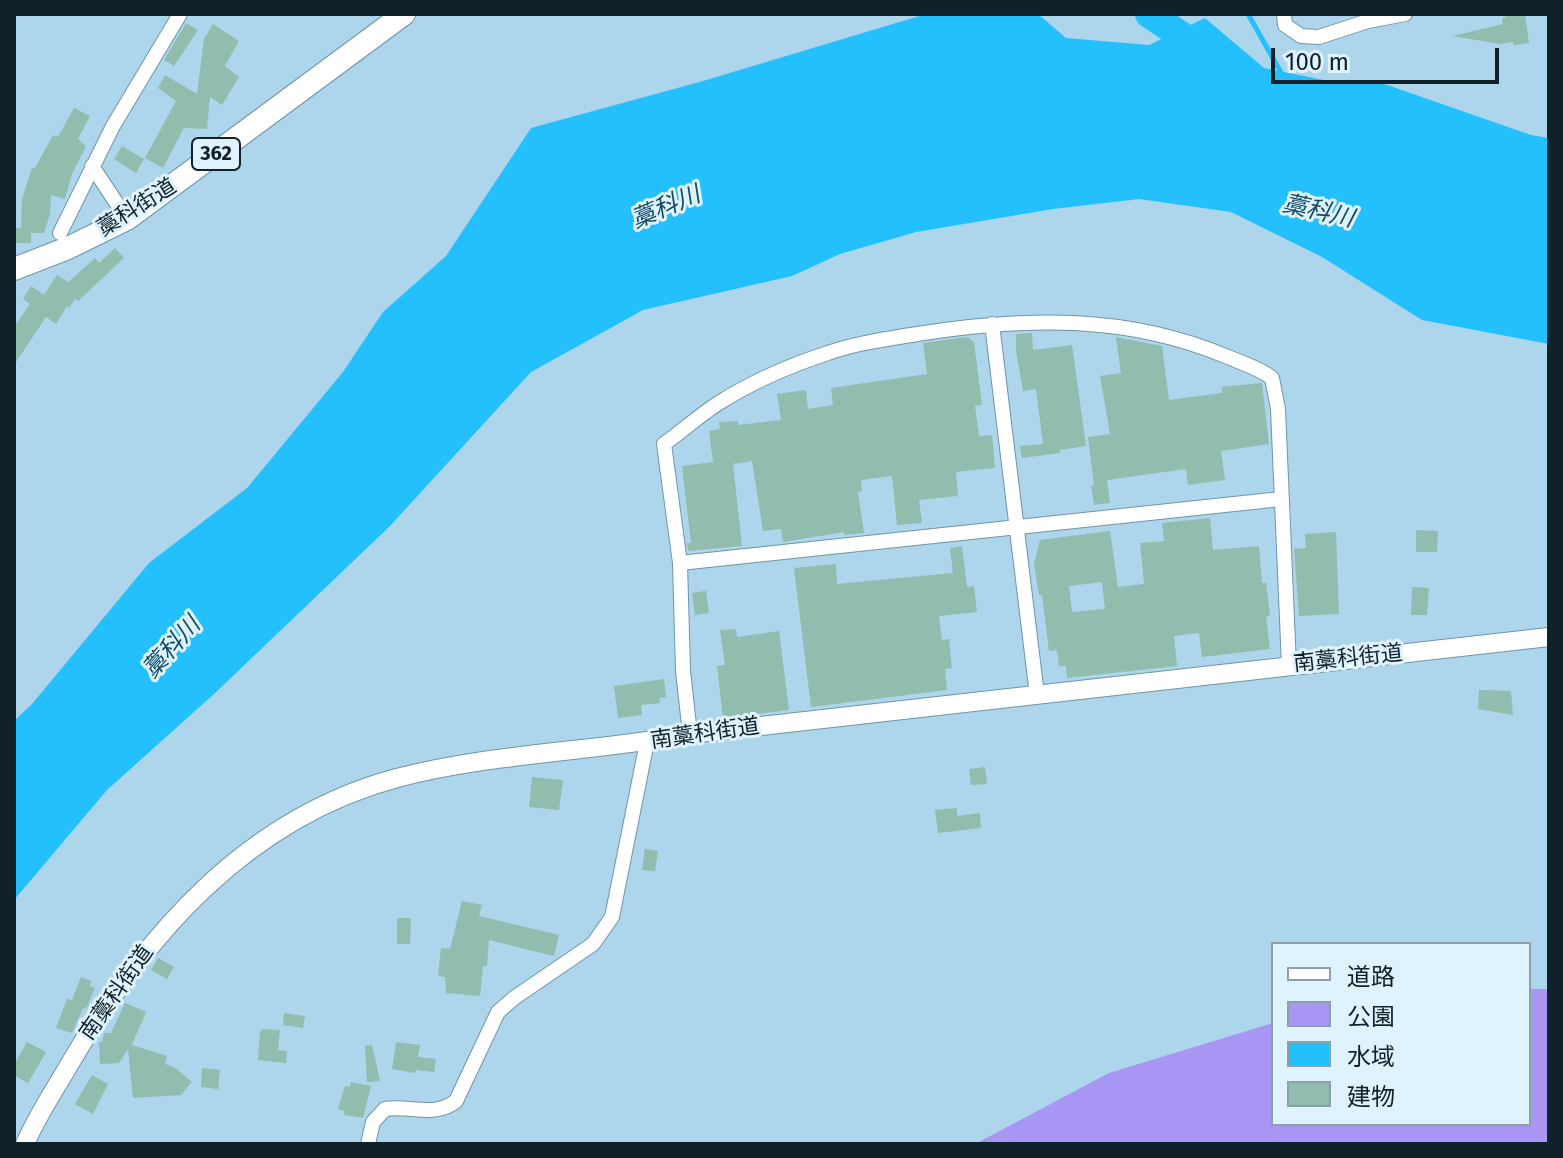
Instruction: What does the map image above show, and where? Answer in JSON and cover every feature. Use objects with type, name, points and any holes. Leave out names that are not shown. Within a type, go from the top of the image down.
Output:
[{"type":"highway","name":"藁科街道","points":[[14,269],[68,248],[127,219],[404,14]]},
{"type":"main road","name":"南藁科街道","points":[[25,1144],[93,1023],[158,935],[219,873],[291,822],[347,795],[396,778],[477,762],[690,734],[1549,637]]},
{"type":"street","points":[[60,233],[92,166],[180,14]]},
{"type":"street","points":[[1284,14],[1285,25],[1301,36],[1319,37],[1368,21],[1405,14]]},
{"type":"street","points":[[92,166],[127,219]]},
{"type":"street","points":[[690,734],[683,671],[680,563],[664,444],[718,404],[828,353],[866,343],[992,324],[1061,321],[1153,333],[1209,349],[1265,372],[1272,378],[1278,409],[1289,666]]},
{"type":"street","points":[[992,324],[1037,695]]},
{"type":"street","points":[[680,563],[1281,499]]},
{"type":"street","points":[[368,1144],[373,1122],[385,1109],[435,1111],[446,1109],[456,1101],[498,1012],[593,944],[612,917],[647,742]]},
{"type":"green space","points":[[1531,989],[1549,989],[1549,1144],[975,1144],[1109,1073],[1271,1024],[1271,1126],[1531,1126]]},
{"type":"water","name":"藁科川","points":[[926,14],[1038,14],[1066,38],[1149,45],[1205,18],[1264,68],[1339,83],[1373,80],[1531,135],[1549,138],[1549,344],[1422,320],[1322,257],[1231,212],[1139,199],[1053,209],[916,232],[840,254],[792,276],[643,310],[531,372],[389,527],[214,694],[107,790],[14,900],[14,721],[32,704],[149,563],[247,488],[343,372],[383,312],[446,256],[531,128],[703,81]]},
{"type":"building","points":[[1506,14],[1525,14],[1529,43],[1500,44],[1453,36],[1503,24],[1502,18]]},
{"type":"building","points":[[186,23],[198,30],[174,66],[164,60]]},
{"type":"building","points":[[213,24],[239,41],[225,66],[239,77],[222,105],[210,97],[207,129],[184,128],[163,168],[145,158],[176,101],[158,88],[165,75],[197,94],[204,39]]},
{"type":"building","points":[[74,108],[90,116],[78,139],[86,146],[72,174],[65,199],[51,195],[50,214],[44,233],[31,233],[31,243],[14,243],[14,228],[21,228],[22,199],[32,168],[35,168],[53,135],[58,137]]},
{"type":"building","points":[[122,146],[144,159],[136,173],[114,159]]},
{"type":"building","points":[[115,248],[124,258],[78,301],[75,299],[69,308],[67,306],[56,324],[46,317],[14,365],[14,327],[30,304],[23,299],[31,286],[44,295],[57,275],[68,282],[95,258],[99,263]]},
{"type":"building","points":[[1032,333],[1033,350],[1072,345],[1086,446],[1022,458],[1020,446],[1043,444],[1036,389],[1023,391],[1016,351],[1016,334]]},
{"type":"building","points":[[968,337],[974,342],[982,405],[975,406],[979,436],[992,435],[995,468],[956,472],[958,496],[919,500],[922,523],[897,525],[892,476],[861,480],[862,491],[858,492],[864,533],[844,535],[844,532],[783,542],[781,529],[763,531],[752,461],[733,464],[742,546],[688,551],[687,543],[691,543],[682,466],[713,462],[709,431],[720,429],[719,422],[738,421],[738,425],[781,420],[777,394],[806,390],[808,409],[833,405],[831,388],[927,374],[923,343]]},
{"type":"building","points":[[1116,337],[1162,346],[1169,400],[1222,393],[1222,387],[1262,383],[1269,444],[1221,451],[1225,480],[1188,485],[1186,469],[1107,480],[1110,503],[1094,505],[1088,437],[1110,434],[1100,376],[1121,373]]},
{"type":"building","points":[[1210,518],[1213,550],[1259,546],[1262,583],[1266,583],[1270,616],[1266,616],[1270,649],[1202,657],[1199,633],[1174,636],[1177,666],[1067,678],[1066,666],[1059,666],[1057,650],[1049,651],[1042,595],[1039,595],[1034,564],[1040,540],[1110,531],[1118,587],[1144,584],[1140,543],[1164,541],[1162,523]],"holes":[[[1102,582],[1105,609],[1072,612],[1069,586]]]},
{"type":"building","points":[[1416,530],[1438,531],[1437,552],[1416,552]]},
{"type":"building","points":[[1336,532],[1339,614],[1299,616],[1294,549],[1306,548],[1305,534]]},
{"type":"building","points":[[962,546],[967,587],[974,586],[977,612],[939,616],[942,640],[949,639],[952,668],[945,669],[947,690],[811,707],[794,568],[836,564],[837,584],[953,573],[950,548]]},
{"type":"building","points":[[1412,587],[1429,588],[1427,615],[1411,615]]},
{"type":"building","points":[[706,591],[709,613],[695,615],[692,593]]},
{"type":"building","points":[[736,629],[737,637],[779,631],[789,710],[723,718],[717,666],[725,665],[720,630]]},
{"type":"building","points":[[664,679],[666,697],[659,698],[660,703],[641,705],[642,715],[618,718],[614,686]]},
{"type":"building","points":[[1479,690],[1511,691],[1513,715],[1478,709]]},
{"type":"building","points":[[985,767],[987,784],[971,785],[969,769]]},
{"type":"building","points":[[532,777],[563,780],[559,810],[529,807]]},
{"type":"building","points":[[957,808],[957,816],[980,813],[981,828],[938,833],[935,810]]},
{"type":"building","points":[[645,849],[658,851],[655,871],[642,870]]},
{"type":"building","points":[[462,901],[482,905],[479,916],[559,935],[554,956],[489,940],[480,996],[446,993],[445,977],[438,976],[441,948],[450,949]]},
{"type":"building","points":[[397,918],[411,918],[410,944],[397,944]]},
{"type":"building","points":[[158,958],[174,967],[167,979],[151,970]]},
{"type":"building","points":[[81,977],[91,981],[90,986],[95,988],[86,1009],[83,1008],[72,1033],[56,1028],[67,999],[72,1000]]},
{"type":"building","points":[[125,1003],[146,1012],[132,1045],[167,1056],[165,1064],[174,1067],[192,1082],[181,1095],[133,1098],[128,1049],[119,1063],[100,1064],[99,1042],[102,1042],[104,1033],[111,1033]]},
{"type":"building","points":[[284,1013],[305,1016],[303,1028],[283,1025]]},
{"type":"building","points":[[263,1029],[280,1030],[278,1050],[287,1051],[286,1063],[258,1060],[260,1032]]},
{"type":"building","points":[[27,1042],[46,1052],[28,1083],[14,1075],[14,1065]]},
{"type":"building","points":[[396,1042],[420,1045],[418,1057],[436,1059],[434,1072],[392,1069]]},
{"type":"building","points":[[372,1045],[380,1081],[367,1082],[365,1046]]},
{"type":"building","points":[[202,1068],[220,1070],[218,1089],[201,1087]]},
{"type":"building","points":[[92,1075],[108,1084],[93,1114],[75,1104]]},
{"type":"building","points":[[351,1082],[371,1086],[363,1118],[344,1115],[345,1111],[338,1109],[345,1086],[350,1087]]},
{"type":"waterway","points":[[1149,14],[1208,53]]},
{"type":"waterway","points":[[1248,14],[1283,76]]}]
